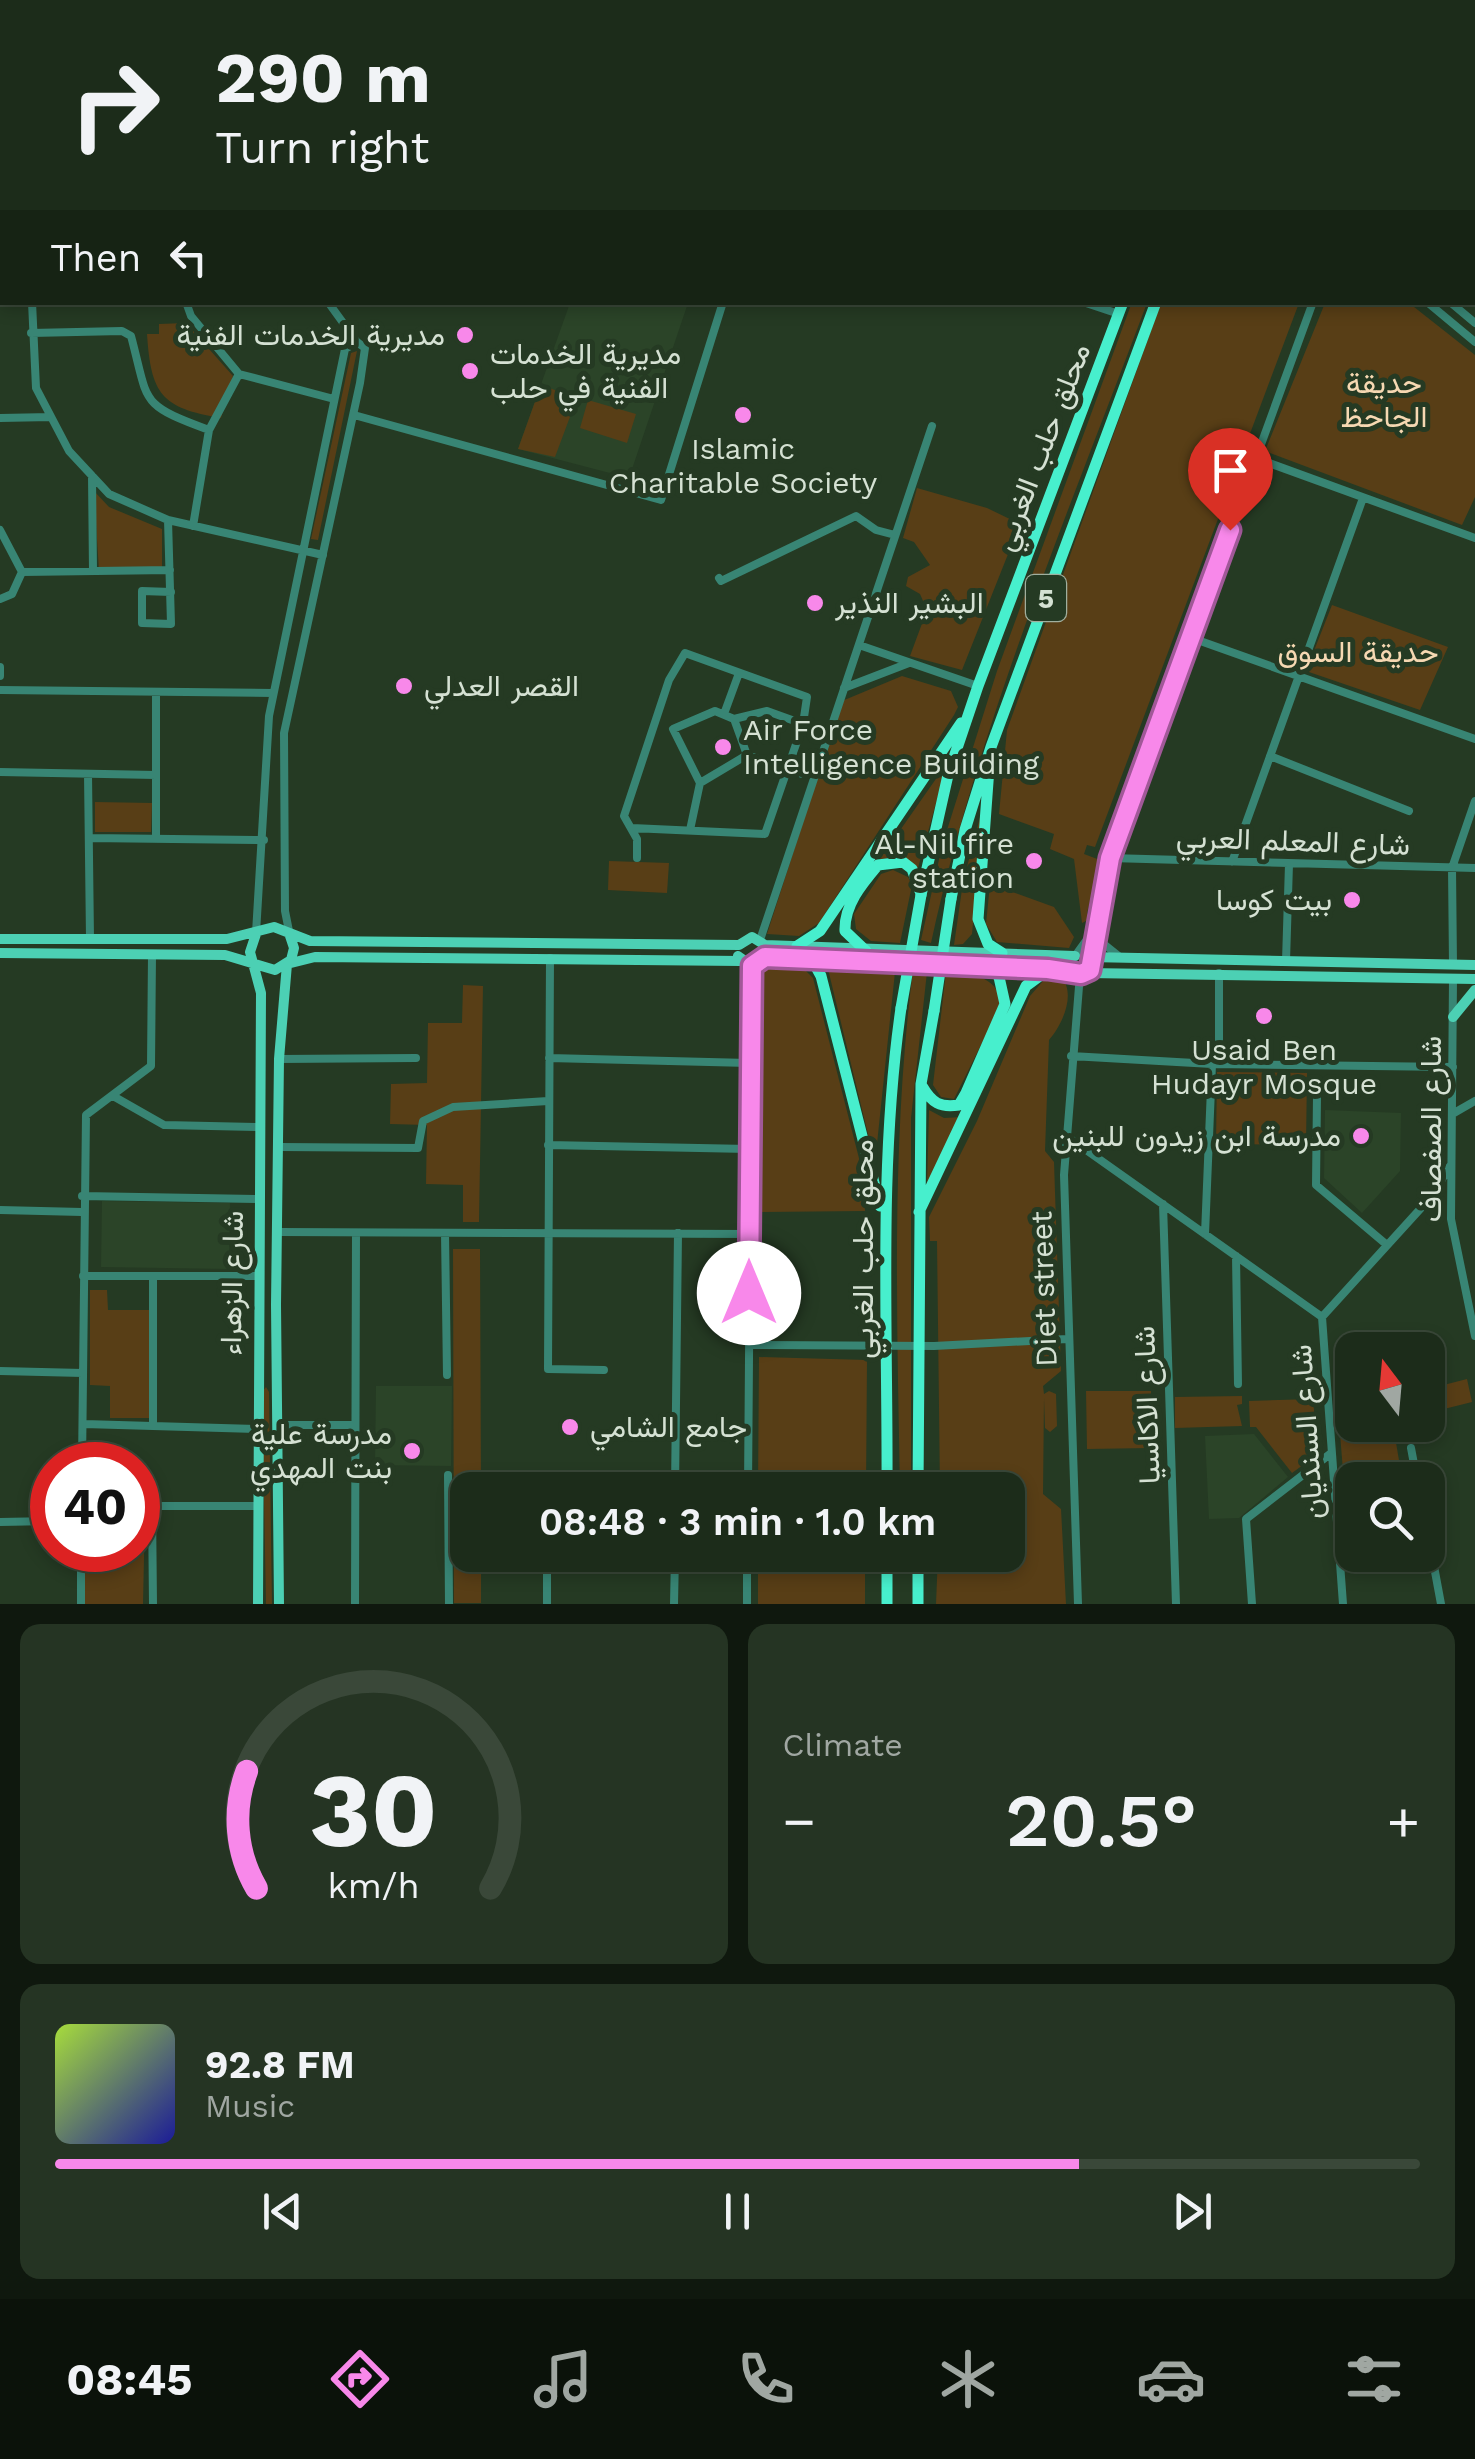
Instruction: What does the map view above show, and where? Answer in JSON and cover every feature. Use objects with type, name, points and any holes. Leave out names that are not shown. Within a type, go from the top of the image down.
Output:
[{"type":"highway","name":"محلق حلب الغربي","points":[[918,1472],[922,1084],[951,899],[965,830],[991,747],[1155,305]]},
{"type":"highway","name":"محلق حلب الغربي","points":[[887,1472],[883,1219],[891,1080],[921,895],[948,775],[969,711],[1121,308]]},
{"type":"highway","points":[[883,1219],[821,976],[799,952],[820,931],[969,711]]},
{"type":"highway","points":[[991,747],[978,918],[988,944],[1002,953]]},
{"type":"highway","points":[[866,951],[852,939],[845,920],[847,909],[878,865],[902,862],[912,869],[921,895]]},
{"type":"highway","points":[[922,1084],[934,1102],[944,1107],[959,1105],[966,1093],[1005,1004],[998,977],[989,966]]},
{"type":"highway","points":[[918,1216],[1026,986],[1048,969]]},
{"type":"highway","points":[[887,1572],[887,1604]]},
{"type":"highway","points":[[918,1572],[918,1604]]},
{"type":"main road","points":[[0,939],[227,939],[274,926],[290,936],[310,941],[738,945],[748,937],[764,947],[799,952],[1080,973],[1475,979]]},
{"type":"main road","points":[[256,933],[250,945],[256,964]]},
{"type":"main road","points":[[280,1604],[279,1059],[287,964],[294,954],[290,936]]},
{"type":"main road","points":[[738,945],[747,964]]},
{"type":"main road","points":[[0,953],[225,955],[268,970],[315,957],[747,964],[764,947]]},
{"type":"main road","points":[[799,952],[1475,965]]},
{"type":"main road","points":[[1075,956],[1080,973]]},
{"type":"main road","points":[[1080,973],[1092,964],[1089,957]]},
{"type":"main road","name":"شارع الزهراء","points":[[256,964],[261,993],[256,1276],[258,1604]]},
{"type":"main road","points":[[1453,1017],[1475,990]]},
{"type":"main road","points":[[256,1374],[277,1374]]},
{"type":"street","points":[[32,305],[36,388],[70,451],[109,494],[168,520],[323,555]]},
{"type":"street","points":[[187,305],[191,316],[239,374],[334,399]]},
{"type":"street","points":[[290,936],[285,912],[281,752],[365,356],[365,348],[330,305]]},
{"type":"street","points":[[354,415],[661,500],[722,305]]},
{"type":"street","points":[[1089,957],[1110,858],[1312,305]]},
{"type":"street","points":[[1430,305],[1475,342]]},
{"type":"street","points":[[1454,305],[1475,323]]},
{"type":"street","points":[[31,333],[128,333],[138,376],[155,407],[209,430]]},
{"type":"street","points":[[256,933],[264,840],[265,744],[345,349],[357,342]]},
{"type":"street","points":[[193,526],[209,430],[239,374]]},
{"type":"street","points":[[0,418],[51,417]]},
{"type":"street","points":[[764,947],[844,688],[932,426]]},
{"type":"street","points":[[1258,460],[1475,538]]},
{"type":"street","points":[[92,476],[92,571]]},
{"type":"street","points":[[1232,862],[1363,498]]},
{"type":"street","points":[[719,578],[721,581],[856,516],[876,530],[896,535]]},
{"type":"street","points":[[168,520],[171,592],[171,624],[142,623],[142,591],[171,592]]},
{"type":"street","points":[[0,530],[22,572]]},
{"type":"street","points":[[22,572],[170,570]]},
{"type":"street","points":[[0,600],[12,594],[22,572]]},
{"type":"street","points":[[1189,637],[1475,739]]},
{"type":"street","points":[[859,645],[978,686]]},
{"type":"street","points":[[632,828],[764,834],[803,724],[807,698],[684,653],[669,680],[624,816],[632,828],[637,858]]},
{"type":"street","points":[[844,688],[910,662]]},
{"type":"street","points":[[0,667],[0,676]]},
{"type":"street","points":[[724,714],[739,673]]},
{"type":"street","points":[[0,690],[274,693]]},
{"type":"street","points":[[156,692],[156,839]]},
{"type":"street","points":[[654,723],[673,729],[715,711],[734,719],[767,712],[803,724]]},
{"type":"street","points":[[734,719],[747,754]]},
{"type":"street","points":[[673,729],[700,783],[690,830]]},
{"type":"street","points":[[747,754],[802,774]]},
{"type":"street","points":[[700,783],[747,754]]},
{"type":"street","points":[[1270,756],[1409,810]]},
{"type":"street","points":[[0,772],[156,775]]},
{"type":"street","points":[[88,774],[90,939]]},
{"type":"street","points":[[1453,965],[1452,868],[1475,801]]},
{"type":"street","points":[[89,838],[264,840]]},
{"type":"street","name":"شارع المعلم العربي","points":[[1110,858],[1475,868]]},
{"type":"street","points":[[1286,961],[1289,864]]},
{"type":"street","points":[[1075,956],[1096,927]]},
{"type":"street","points":[[1096,927],[1100,941],[1120,957]]},
{"type":"street","points":[[83,1442],[82,1196],[86,1115],[151,1066],[152,955]]},
{"type":"street","points":[[550,958],[548,1369],[604,1370]]},
{"type":"street","points":[[747,964],[748,1472]]},
{"type":"street","name":"Diet street","points":[[1078,1604],[1065,1135],[1080,973]]},
{"type":"street","points":[[1206,1234],[1218,973]]},
{"type":"street","name":"شارع الصفصاف","points":[[1453,979],[1451,1219],[1475,1336]]},
{"type":"street","points":[[1071,1056],[1215,1064],[1453,1067]]},
{"type":"street","points":[[279,1059],[416,1058]]},
{"type":"street","points":[[549,1058],[750,1063]]},
{"type":"street","points":[[113,1096],[164,1124],[260,1127]]},
{"type":"street","points":[[1317,1096],[1316,1185],[1387,1246]]},
{"type":"street","points":[[280,1147],[418,1148],[423,1121],[453,1107],[548,1101]]},
{"type":"street","points":[[1454,1113],[1475,1101]]},
{"type":"street","points":[[1065,1135],[1322,1317],[1432,1196],[1450,1166]]},
{"type":"street","points":[[548,1145],[749,1149]]},
{"type":"street","points":[[82,1196],[259,1199]]},
{"type":"street","name":"شارع الاكاسيا","points":[[1162,1204],[1176,1604]]},
{"type":"street","points":[[0,1210],[82,1212]]},
{"type":"street","points":[[279,1232],[748,1234]]},
{"type":"street","points":[[354,1604],[356,1234]]},
{"type":"street","points":[[446,1234],[447,1375]]},
{"type":"street","points":[[675,1472],[678,1234]]},
{"type":"street","points":[[1236,1256],[1238,1384]]},
{"type":"street","points":[[83,1276],[256,1276]]},
{"type":"street","points":[[153,1277],[153,1426]]},
{"type":"street","name":"شارع السنديان","points":[[1322,1317],[1342,1604]]},
{"type":"street","points":[[749,1344],[919,1345],[1068,1339]]},
{"type":"street","points":[[0,1371],[83,1373]]},
{"type":"street","points":[[84,1424],[256,1429]]},
{"type":"street","points":[[278,1425],[355,1424]]},
{"type":"street","points":[[1411,1448],[1414,1462]]},
{"type":"street","points":[[1252,1604],[1246,1518],[1330,1454]]},
{"type":"street","points":[[448,1475],[449,1604]]},
{"type":"street","points":[[160,1506],[256,1506]]},
{"type":"street","points":[[0,1522],[30,1521]]},
{"type":"street","points":[[81,1572],[81,1604]]},
{"type":"street","points":[[153,1572],[153,1604]]},
{"type":"street","points":[[546,1572],[547,1604]]},
{"type":"street","points":[[674,1604],[675,1572]]},
{"type":"street","points":[[747,1572],[747,1604]]},
{"type":"street","points":[[1435,1572],[1441,1604]]},
{"type":"shaded area","points":[[569,305],[687,305],[629,478],[518,449]]},
{"type":"shaded area","points":[[1325,1110],[1401,1113],[1400,1171],[1362,1213],[1324,1178]]},
{"type":"shaded area","points":[[102,1201],[230,1203],[229,1269],[101,1267]]},
{"type":"shaded area","points":[[376,1386],[452,1386],[451,1466],[375,1465]]},
{"type":"shaded area","points":[[1254,1434],[1288,1477],[1239,1518],[1209,1519],[1205,1436]]},
{"type":"green space","points":[[1131,305],[1146,305],[1000,699],[974,779],[931,943],[921,940],[942,846],[997,671]]},
{"type":"green space","points":[[1160,305],[1298,305],[1095,847],[1087,845],[1084,854],[1100,860],[1087,913],[1090,919],[1082,923],[1074,859],[1050,849],[1054,834],[999,814],[1007,730]]},
{"type":"green space","name":"حديقة الجاحظ","points":[[1324,305],[1412,305],[1475,355],[1475,497],[1462,525],[1265,451]]},
{"type":"green space","points":[[186,323],[233,376],[221,418],[172,403],[156,384],[147,334],[159,334],[159,324]]},
{"type":"green space","points":[[357,351],[318,540],[311,539],[351,353]]},
{"type":"green space","points":[[541,385],[577,398],[555,457],[518,449]]},
{"type":"green space","points":[[588,400],[636,414],[627,443],[580,428]]},
{"type":"green space","points":[[917,488],[987,508],[1020,524],[962,670],[910,656],[927,610],[920,594],[906,586],[908,577],[930,565],[914,542],[903,538]]},
{"type":"green space","points":[[94,491],[109,507],[162,529],[162,571],[99,571]]},
{"type":"green space","name":"حديقة السوق","points":[[1332,605],[1448,647],[1420,710],[1306,671]]},
{"type":"green space","points":[[902,676],[951,691],[958,707],[954,715],[819,923],[799,936],[767,934],[842,701]]},
{"type":"green space","points":[[947,763],[918,868],[902,857],[880,859]]},
{"type":"green space","points":[[985,798],[972,934],[963,944],[954,945],[963,882]]},
{"type":"green space","points":[[95,802],[152,803],[151,832],[95,832]]},
{"type":"green space","points":[[609,861],[669,863],[667,893],[608,890]]},
{"type":"green space","points":[[893,870],[908,877],[912,885],[900,943],[871,941],[856,929],[854,914],[881,874]]},
{"type":"green space","points":[[990,884],[1054,907],[1074,937],[1069,948],[997,942],[986,924]]},
{"type":"green space","points":[[764,965],[804,969],[813,978],[862,1170],[865,1211],[758,1212],[760,971]]},
{"type":"green space","points":[[828,969],[895,972],[875,1163]]},
{"type":"green space","points":[[913,970],[927,972],[911,1118],[911,1472],[900,1472],[898,1165]]},
{"type":"green space","points":[[946,972],[988,981],[1002,1003],[954,1099],[941,1097],[933,1085]]},
{"type":"green space","points":[[1062,978],[1068,993],[1063,1018],[1049,1040],[1045,1151],[1054,1162],[1061,1371],[1043,1386],[1044,1394],[1056,1394],[1057,1426],[1050,1432],[1045,1428],[1044,1398],[1043,1494],[1061,1509],[1066,1604],[936,1604],[937,1572],[1025,1572],[1025,1472],[940,1472],[937,1241],[930,1241],[929,1217],[977,1121],[1030,996],[1043,981]]},
{"type":"green space","points":[[463,985],[483,986],[479,1222],[463,1222],[463,1185],[426,1184],[427,1125],[390,1124],[391,1084],[427,1083],[428,1023],[462,1023]]},
{"type":"green space","points":[[1217,1072],[1307,1073],[1306,1145],[1216,1144]]},
{"type":"green space","points":[[929,1110],[944,1118],[962,1117],[927,1185]]},
{"type":"green space","points":[[453,1249],[480,1249],[481,1472],[454,1472]]},
{"type":"green space","points":[[90,1290],[107,1290],[108,1310],[150,1310],[149,1418],[110,1418],[110,1386],[90,1385]]},
{"type":"green space","points":[[759,1357],[867,1360],[866,1472],[758,1472]]},
{"type":"green space","points":[[1467,1379],[1472,1402],[1445,1409],[1445,1385]]},
{"type":"green space","points":[[266,1387],[272,1604],[266,1604],[262,1392]]},
{"type":"green space","points":[[1086,1391],[1151,1391],[1151,1448],[1087,1449]]},
{"type":"green space","points":[[1242,1396],[1242,1404],[1237,1405],[1242,1426],[1175,1428],[1175,1397]]},
{"type":"green space","points":[[1313,1399],[1318,1454],[1292,1473],[1256,1427],[1250,1427],[1249,1401]]},
{"type":"green space","points":[[1341,1442],[1396,1442],[1399,1462],[1342,1462]]},
{"type":"green space","points":[[85,1572],[144,1572],[143,1604],[84,1604]]},
{"type":"green space","points":[[454,1572],[481,1572],[481,1603],[454,1603]]},
{"type":"green space","points":[[758,1572],[865,1572],[865,1604],[758,1604]]},
{"type":"place","name":"مديرية الخدمات الفنية","points":[[465,335]]},
{"type":"place","name":"مديرية الخدمات الفنية في حلب","points":[[470,371]]},
{"type":"place","name":"Islamic Charitable Society","points":[[743,415]]},
{"type":"place","name":"البشير النذير","points":[[815,603]]},
{"type":"place","name":"القصر العدلي","points":[[404,686]]},
{"type":"place","name":"Air Force Intelligence Building","points":[[723,747]]},
{"type":"place","name":"Al-Nil fire station","points":[[1034,861]]},
{"type":"place","name":"بيت كوسا","points":[[1352,900]]},
{"type":"place","name":"Usaid Ben Hudayr Mosque","points":[[1264,1016]]},
{"type":"place","name":"مدرسة ابن زيدون للبنين","points":[[1361,1136]]},
{"type":"place","name":"جامع الشامي","points":[[570,1427]]},
{"type":"place","name":"مدرسة علية بنت المهدي","points":[[412,1451]]},
{"type":"route","points":[[749,1293],[752,966],[765,957],[1048,969],[1081,974],[1090,970],[1089,957],[1110,858],[1230,530]]}]
